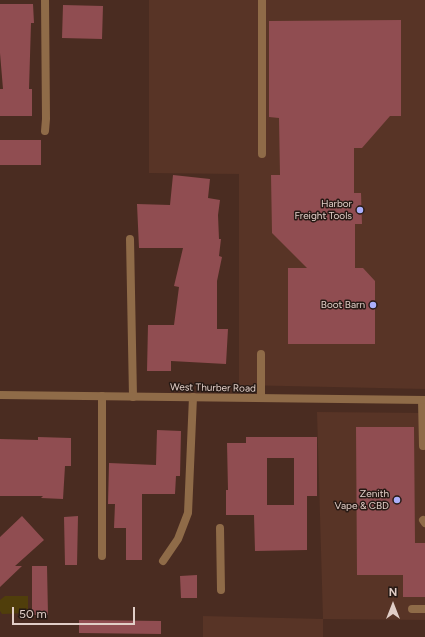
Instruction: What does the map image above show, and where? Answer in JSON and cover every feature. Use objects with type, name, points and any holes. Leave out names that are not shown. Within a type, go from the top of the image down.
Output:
[{"type":"street","points":[[45,0],[45,131]]},
{"type":"street","points":[[262,0],[262,154]]},
{"type":"street","points":[[130,239],[134,397]]},
{"type":"street","points":[[261,354],[261,398]]},
{"type":"street","name":"West Thurber Road","points":[[0,395],[424,400]]},
{"type":"street","points":[[102,396],[102,556]]},
{"type":"street","points":[[163,561],[178,539],[188,513],[193,397]]},
{"type":"street","points":[[423,446],[424,400]]},
{"type":"street","points":[[220,528],[221,590]]},
{"type":"street","points":[[412,609],[425,609]]},
{"type":"shaded area","points":[[149,0],[425,0],[425,389],[239,385],[239,174],[149,173]]},
{"type":"shaded area","points":[[317,412],[425,413],[425,620],[323,619]]},
{"type":"shaded area","points":[[5,596],[28,596],[28,613],[2,614],[0,611],[0,600]]},
{"type":"shaded area","points":[[203,616],[323,619],[323,637],[203,637]]},
{"type":"building","points":[[0,4],[33,4],[34,23],[31,23],[29,89],[32,89],[32,116],[0,116],[0,89],[3,89],[0,53]]},
{"type":"building","points":[[63,5],[103,6],[102,39],[62,38]]},
{"type":"building","points":[[401,20],[401,116],[390,116],[362,148],[354,148],[354,193],[361,193],[362,224],[355,224],[355,268],[363,268],[375,281],[375,344],[288,344],[288,268],[307,268],[272,233],[271,175],[280,175],[279,118],[269,117],[269,21]]},
{"type":"building","points":[[0,140],[41,140],[41,165],[0,165]]},
{"type":"building","points":[[173,175],[210,179],[208,198],[220,200],[218,215],[219,239],[221,239],[219,256],[222,257],[217,281],[217,329],[228,329],[226,364],[171,361],[171,371],[147,371],[148,325],[174,325],[179,287],[174,286],[183,248],[139,248],[137,204],[170,205]]},
{"type":"building","points":[[356,427],[414,427],[415,543],[425,543],[425,597],[403,597],[403,575],[357,575]]},
{"type":"building","points":[[157,430],[181,431],[180,476],[176,476],[175,494],[142,494],[142,560],[126,560],[126,528],[114,528],[115,504],[108,504],[109,463],[156,465]]},
{"type":"building","points":[[38,437],[71,438],[71,466],[65,466],[63,499],[41,498],[43,496],[0,496],[0,439],[38,440]]},
{"type":"building","points":[[246,437],[317,437],[317,496],[307,496],[307,550],[255,551],[254,515],[226,515],[226,490],[228,490],[227,443],[246,443]],"holes":[[[267,458],[294,458],[294,505],[267,505]]]},
{"type":"building","points":[[22,516],[44,540],[15,566],[22,566],[0,587],[0,537]]},
{"type":"building","points":[[78,516],[77,565],[65,565],[64,517]]},
{"type":"building","points":[[32,566],[47,566],[48,615],[32,615]]},
{"type":"building","points":[[197,575],[197,598],[181,598],[180,576]]},
{"type":"building","points":[[79,620],[161,621],[161,634],[79,633]]},
{"type":"place","name":"Harbor Freight Tools","points":[[360,210]]},
{"type":"place","name":"Boot Barn","points":[[373,305]]},
{"type":"place","name":"Zenith Vape & CBD","points":[[397,500]]}]
